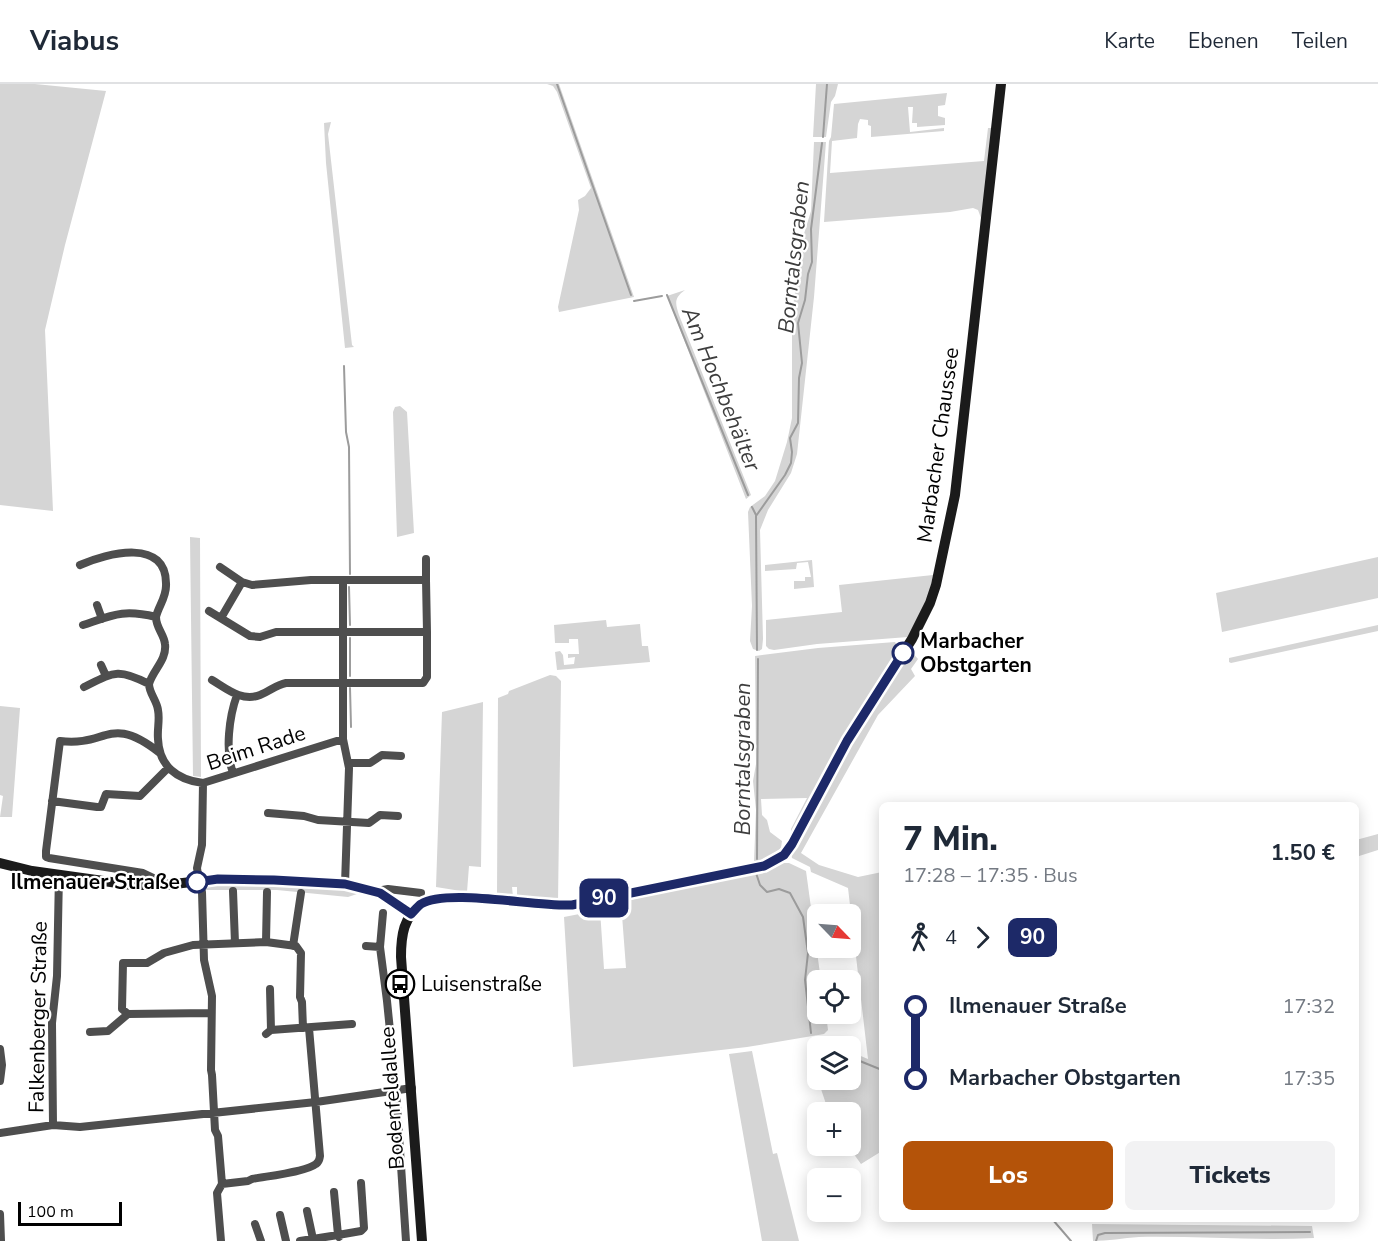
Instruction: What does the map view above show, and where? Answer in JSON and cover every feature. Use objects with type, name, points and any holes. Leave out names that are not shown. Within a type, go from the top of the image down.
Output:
[{"type":"street","name":"Marbacher Chaussee","points":[[411,914],[421,904],[447,897],[551,906],[572,905],[764,866],[784,855],[792,844],[847,741],[912,639],[930,603],[936,585],[955,495],[1001,84]]},
{"type":"street","points":[[80,565],[94,559],[135,552],[151,556],[163,569],[166,592],[156,617],[156,623],[164,641],[165,650],[149,684],[158,712],[160,753],[168,768],[182,778],[203,783]]},
{"type":"street","points":[[212,680],[237,695],[256,696],[286,683],[423,683],[427,677],[426,559]]},
{"type":"street","points":[[220,567],[243,582],[255,586],[270,583],[343,580],[426,580]]},
{"type":"street","points":[[343,580],[344,739],[349,762],[345,884]]},
{"type":"street","points":[[221,618],[243,582]]},
{"type":"street","points":[[97,605],[102,619]]},
{"type":"street","points":[[83,626],[127,612],[156,617]]},
{"type":"street","points":[[209,612],[242,633],[253,637],[276,632],[427,632]]},
{"type":"street","points":[[101,665],[106,676]]},
{"type":"street","points":[[84,687],[113,673],[128,674],[149,684]]},
{"type":"street","points":[[233,773],[230,720],[237,695]]},
{"type":"street","points":[[160,753],[142,739],[125,733],[111,732],[77,742],[60,741],[46,856],[143,873],[165,885]]},
{"type":"street","name":"Beim Rade","points":[[222,1241],[217,1193],[222,1184],[213,1113],[210,1054],[212,1049],[212,992],[204,960],[201,887],[197,868],[202,845],[203,783],[344,739]]},
{"type":"street","points":[[349,762],[370,763],[382,755],[401,756]]},
{"type":"street","points":[[52,802],[101,807],[106,794],[140,796],[168,768]]},
{"type":"street","points":[[268,813],[369,823],[380,815],[398,816]]},
{"type":"street","points":[[0,863],[32,871],[121,884],[201,887],[218,879],[274,880],[345,884],[376,891],[421,893]]},
{"type":"street","name":"Falkenberger Straße","points":[[53,1125],[52,1023],[57,976],[59,874]]},
{"type":"street","points":[[233,891],[236,943]]},
{"type":"street","points":[[376,891],[411,914]]},
{"type":"street","points":[[266,942],[267,892]]},
{"type":"street","points":[[294,946],[301,893]]},
{"type":"street","name":"Bodenfeldallee","points":[[383,914],[380,947],[396,1090],[406,1241]]},
{"type":"street","name":"Bodenfeldallee","points":[[411,914],[401,938],[422,1241]]},
{"type":"street","points":[[128,1014],[122,1009],[123,963],[147,963],[180,947],[236,943],[266,942],[294,946],[301,953],[300,997],[316,1102],[320,1156],[318,1163],[297,1171],[222,1184]]},
{"type":"street","points":[[366,946],[380,947]]},
{"type":"street","points":[[270,989],[268,1032],[352,1024]]},
{"type":"street","name":"Bodenfeldallee","points":[[387,1001],[404,999]]},
{"type":"street","points":[[90,1032],[108,1031],[128,1014],[211,1012]]},
{"type":"street","points":[[0,1049],[2,1065],[0,1081]]},
{"type":"street","points":[[0,1133],[53,1125],[80,1127],[316,1102],[412,1088]]},
{"type":"street","points":[[300,1241],[363,1230],[361,1183]]},
{"type":"street","points":[[334,1192],[339,1236]]},
{"type":"street","name":"Bodenfeldallee","points":[[403,1195],[419,1194]]},
{"type":"street","points":[[307,1210],[313,1239]]},
{"type":"street","points":[[0,1214],[1,1241]]},
{"type":"street","points":[[280,1215],[286,1241]]},
{"type":"street","points":[[255,1224],[261,1241]]},
{"type":"shaded area","points":[[0,84],[35,84],[106,91],[45,330],[53,511],[0,505]]},
{"type":"shaded area","points":[[547,84],[559,84],[634,297],[559,312],[558,307],[579,210],[578,200],[585,196],[591,188],[557,92],[553,86]]},
{"type":"shaded area","points":[[816,84],[838,84],[831,102],[826,137],[813,137]]},
{"type":"shaded area","points":[[947,93],[945,105],[938,106],[938,116],[945,118],[945,125],[917,127],[917,123],[912,123],[913,107],[908,107],[910,132],[944,128],[944,131],[871,137],[871,126],[868,125],[868,120],[860,119],[857,138],[832,141],[830,173],[984,161],[988,128],[993,128],[982,218],[978,210],[973,208],[950,212],[824,222],[829,141],[834,104]]},
{"type":"shaded area","points":[[331,122],[328,134],[354,347],[345,348],[326,163],[324,123]]},
{"type":"shaded area","points":[[814,142],[826,142],[814,297],[797,454],[791,473],[768,510],[760,530],[763,639],[762,649],[759,651],[753,649],[750,641],[752,606],[748,512],[750,507],[765,496],[775,481],[792,418],[792,313],[803,237],[811,211]]},
{"type":"shaded area","points":[[685,290],[677,298],[678,311],[751,495],[746,499],[667,296]]},
{"type":"shaded area","points":[[400,406],[407,412],[414,533],[397,537],[393,412],[395,407]]},
{"type":"shaded area","points":[[190,537],[200,538],[201,777],[193,776]]},
{"type":"shaded area","points":[[1378,557],[1378,598],[1222,632],[1216,593]]},
{"type":"shaded area","points":[[812,560],[814,587],[794,589],[794,581],[805,581],[805,577],[811,577],[808,562],[797,563],[796,569],[765,571],[765,565]]},
{"type":"shaded area","points":[[933,575],[929,594],[908,637],[817,644],[774,650],[766,646],[766,620],[842,612],[839,585]]},
{"type":"shaded area","points":[[606,620],[607,627],[640,624],[642,646],[648,646],[650,662],[557,670],[555,652],[560,651],[563,655],[564,665],[574,664],[575,657],[568,658],[568,654],[579,654],[578,639],[569,639],[569,643],[555,643],[554,625]]},
{"type":"shaded area","points":[[1378,625],[1378,631],[1229,662],[1229,658]]},
{"type":"shaded area","points":[[895,642],[897,645],[902,644],[791,838],[791,829],[807,798],[761,799],[762,815],[767,820],[770,832],[782,841],[778,851],[765,859],[754,862],[755,656]]},
{"type":"shaded area","points":[[910,650],[918,659],[911,669],[915,676],[878,715],[801,853],[819,865],[858,877],[879,873],[879,1153],[861,1164],[855,1156],[861,1156],[861,1102],[825,1102],[821,1090],[861,1090],[861,1056],[868,1059],[861,999],[861,970],[858,970],[856,958],[861,958],[861,904],[850,904],[848,888],[811,872],[810,867],[792,858],[791,854],[851,743]]},
{"type":"shaded area","points":[[550,675],[556,676],[561,681],[558,902],[517,898],[517,887],[512,887],[513,897],[497,895],[498,698],[508,694],[509,691]]},
{"type":"shaded area","points":[[483,702],[481,867],[469,866],[467,892],[436,887],[442,712]]},
{"type":"shaded area","points":[[0,706],[20,708],[12,817],[0,817],[3,796],[0,795]]},
{"type":"shaded area","points":[[1378,834],[1378,850],[1359,856],[1359,839]]},
{"type":"shaded area","points":[[782,863],[789,863],[806,871],[810,904],[807,904],[807,958],[818,958],[820,970],[807,970],[807,1024],[827,1024],[828,1030],[824,1034],[747,1047],[573,1067],[564,917],[600,910],[604,969],[626,968],[621,902],[768,871]]},
{"type":"shaded area","points":[[239,883],[357,889],[360,893],[348,897],[277,890],[202,890],[201,885]]},
{"type":"shaded area","points":[[752,1051],[773,1154],[777,1153],[799,1241],[762,1241],[729,1054]]},
{"type":"shaded area","points":[[1092,1224],[1312,1226],[1314,1238],[1139,1237],[1093,1241]]},
{"type":"waterway","name":"Am Hochbehälter","points":[[557,84],[631,295]]},
{"type":"waterway","name":"Borntalsgraben","points":[[823,137],[827,84]]},
{"type":"waterway","name":"Borntalsgraben","points":[[757,650],[756,516],[791,463],[790,438],[798,423],[799,378],[802,363],[798,323],[812,262],[811,229],[822,143]]},
{"type":"waterway","name":"Am Hochbehälter","points":[[667,295],[748,495]]},
{"type":"waterway","name":"Am Hochbehälter","points":[[634,301],[662,296]]},
{"type":"waterway","points":[[344,366],[346,432],[349,447],[350,574]]},
{"type":"waterway","name":"Am Hochbehälter","points":[[752,507],[756,515]]},
{"type":"waterway","points":[[349,587],[350,625]]},
{"type":"waterway","points":[[350,638],[350,676]]},
{"type":"waterway","name":"Borntalsgraben","points":[[757,859],[758,659]]},
{"type":"waterway","points":[[350,688],[351,727]]},
{"type":"waterway","name":"Borntalsgraben","points":[[756,873],[760,885],[767,892],[779,889],[790,893],[803,917],[808,953],[805,980],[811,1033]]},
{"type":"waterway","name":"Borntalsgraben","points":[[861,1061],[879,1069]]},
{"type":"waterway","name":"Borntalsgraben","points":[[1055,1222],[1071,1241]]},
{"type":"waterway","points":[[1096,1241],[1098,1235],[1105,1233],[1310,1232]]},
{"type":"bus line","name":"90","points":[[197,882],[218,879],[345,884],[364,887],[380,893],[411,914],[421,904],[447,897],[551,906],[572,905],[764,866],[784,855],[792,844],[847,741],[903,653]]},
{"type":"place","name":"Marbacher Obstgarten","points":[[903,653]]},
{"type":"place","name":"Ilmenauer Straße","points":[[197,882]]},
{"type":"place","name":"Luisenstraße","points":[[400,984]]}]
